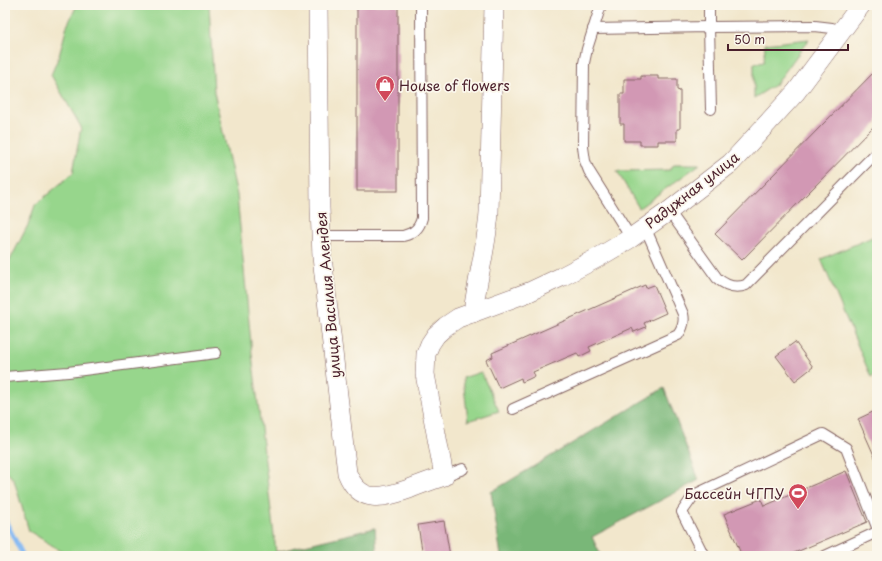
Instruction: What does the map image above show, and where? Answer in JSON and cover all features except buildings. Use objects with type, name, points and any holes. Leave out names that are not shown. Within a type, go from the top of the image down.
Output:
[{"type":"street","name":"улица Василия Алендея","points":[[318,5],[321,236],[324,279],[347,473],[354,487],[371,497],[380,498],[390,496],[444,476]]},
{"type":"street","points":[[473,313],[476,286],[484,254],[489,218],[494,5]]},
{"type":"street","name":"Радужная улица","points":[[444,476],[425,374],[426,354],[436,335],[458,318],[529,292],[599,257],[638,233],[669,211],[731,163],[796,92],[861,5]]},
{"type":"lane","points":[[321,236],[403,236],[410,234],[420,225],[422,218],[421,5]]},
{"type":"lane","points":[[513,409],[678,335],[684,325],[683,314],[638,233],[590,171],[583,154],[584,62],[601,5]]},
{"type":"lane","points":[[709,5],[710,109]]},
{"type":"lane","points":[[594,29],[815,26],[832,28],[842,32]]},
{"type":"lane","points":[[669,211],[717,278],[724,284],[731,286],[743,286],[746,285],[877,152]]},
{"type":"lane","points":[[5,377],[12,375],[68,372],[216,353]]},
{"type":"lane","points":[[704,556],[682,512],[694,495],[823,434],[846,448],[877,527]]},
{"type":"lane","points":[[444,476],[463,469]]},
{"type":"lane","points":[[825,556],[877,532]]},
{"type":"green space","points":[[77,5],[209,5],[214,92],[237,195],[252,354],[276,552],[275,556],[69,556],[29,531],[14,480],[5,470],[5,265],[10,260],[29,223],[35,205],[73,173],[81,127],[51,75],[59,56],[67,26]]},
{"type":"green space","points":[[809,39],[776,84],[754,98],[754,64],[764,62],[765,44]]},
{"type":"green space","points":[[674,164],[700,164],[639,208],[617,171],[670,170]]},
{"type":"green space","points":[[877,235],[877,374],[871,377],[821,259]]},
{"type":"green space","points":[[481,372],[499,411],[468,421],[463,378]]},
{"type":"green space","points":[[664,388],[699,480],[592,537],[601,556],[501,556],[491,492]]},
{"type":"green space","points":[[375,528],[377,556],[275,556],[276,552]]},
{"type":"waterway","points":[[5,520],[23,556]]},
{"type":"place","name":"House of flowers","points":[[385,102]]},
{"type":"place","name":"Бассейн ЧГПУ","points":[[798,510]]}]
